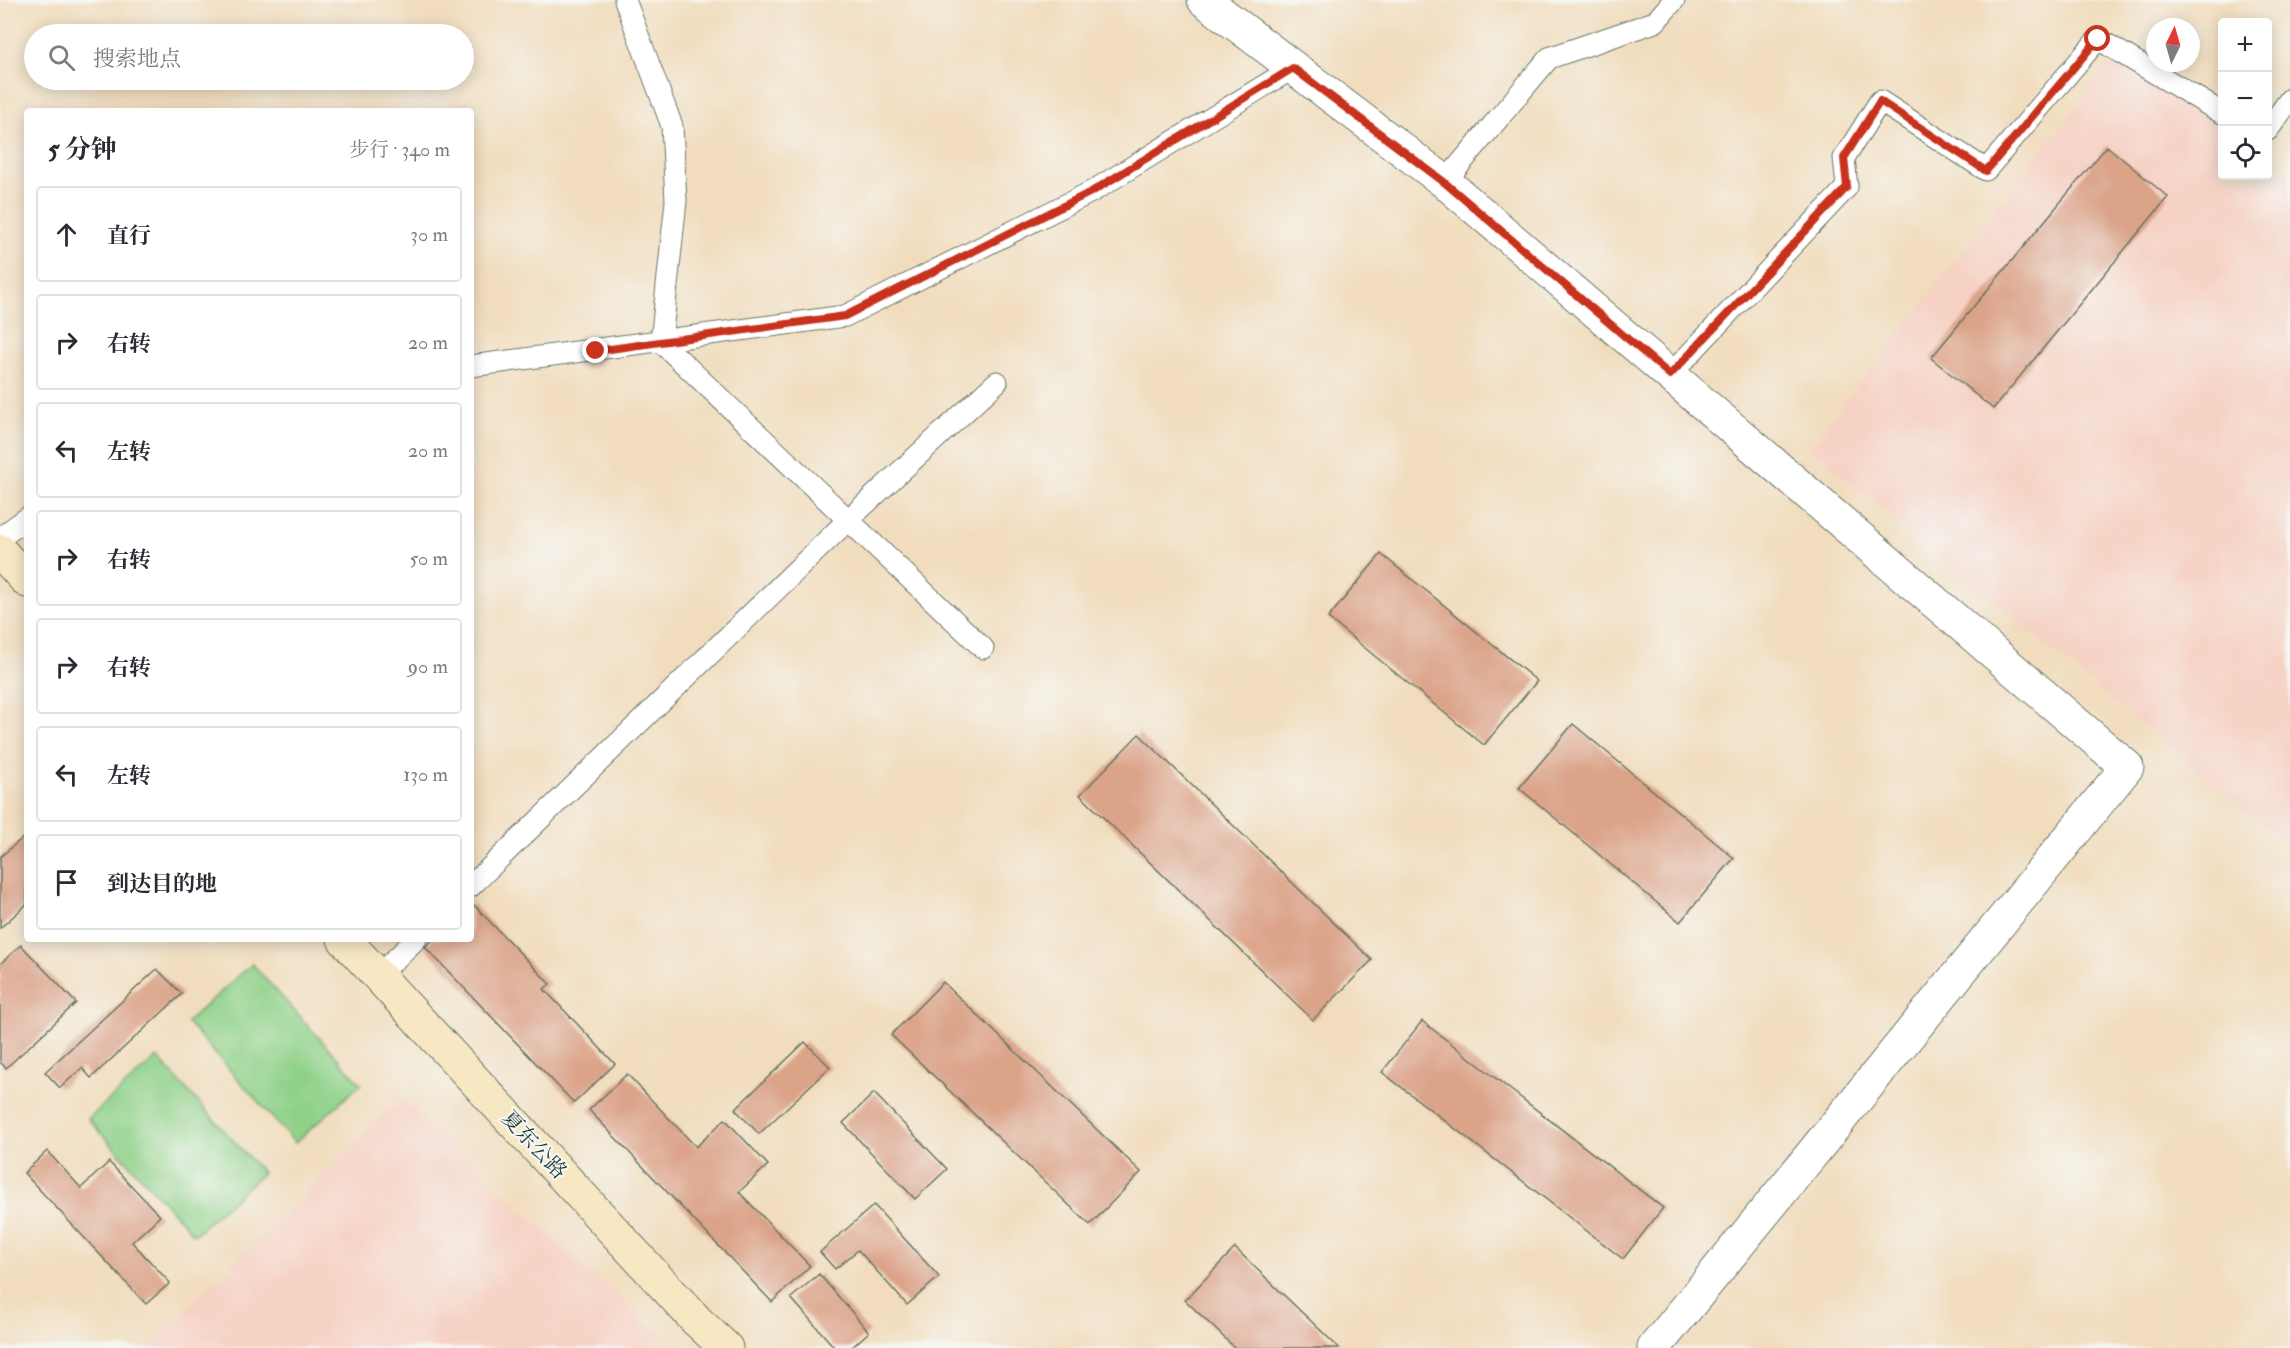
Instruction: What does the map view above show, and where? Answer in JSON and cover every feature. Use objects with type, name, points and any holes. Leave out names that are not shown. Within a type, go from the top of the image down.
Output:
[{"type":"main road","points":[[0,551],[24,578]]},
{"type":"main road","name":"夏东公路","points":[[347,942],[697,1321],[726,1348]]},
{"type":"street","points":[[1204,0],[1444,182],[2127,768],[1654,1348]]},
{"type":"lane","points":[[625,0],[672,126],[676,201],[661,342]]},
{"type":"lane","points":[[1444,182],[1549,58],[1655,22],[1674,0]]},
{"type":"lane","points":[[1670,375],[1847,187],[1844,158],[1880,101],[1986,171],[2098,39],[2218,110]]},
{"type":"lane","points":[[474,366],[845,316],[1093,191],[1293,68]]},
{"type":"lane","points":[[2271,126],[2290,99]]},
{"type":"lane","points":[[661,342],[983,648]]},
{"type":"lane","points":[[474,883],[847,521],[997,382]]},
{"type":"lane","points":[[0,538],[24,520]]},
{"type":"lane","points":[[377,976],[413,942]]},
{"type":"shaded area","points":[[2114,58],[2218,128],[2218,180],[2272,180],[2272,164],[2290,176],[2290,849],[1809,448]]},
{"type":"shaded area","points":[[400,1099],[675,1348],[148,1348]]},
{"type":"green space","points":[[252,964],[361,1084],[295,1143],[187,1022]]},
{"type":"green space","points":[[157,1057],[263,1173],[194,1235],[88,1119]]},
{"type":"building","points":[[2107,146],[2168,197],[1993,409],[1931,358]]},
{"type":"building","points":[[1381,554],[1537,681],[1484,745],[1328,618]]},
{"type":"building","points":[[1573,724],[1734,858],[1680,922],[1519,788]]},
{"type":"building","points":[[1139,734],[1372,960],[1313,1020],[1080,795]]},
{"type":"building","points":[[24,837],[24,907],[0,928],[0,857]]},
{"type":"building","points":[[474,905],[550,984],[544,989],[615,1064],[574,1103],[425,947],[431,942],[474,942]]},
{"type":"building","points":[[21,945],[76,1003],[6,1068],[0,1062],[0,964]]},
{"type":"building","points":[[157,969],[182,994],[91,1078],[82,1068],[60,1088],[45,1072]]},
{"type":"building","points":[[943,982],[1141,1172],[1090,1225],[891,1035]]},
{"type":"building","points":[[1422,1021],[1663,1208],[1623,1259],[1382,1072]]},
{"type":"building","points":[[805,1042],[830,1067],[759,1134],[735,1109]]},
{"type":"building","points":[[627,1074],[696,1147],[725,1119],[768,1165],[739,1192],[810,1266],[772,1302],[589,1110]]},
{"type":"building","points":[[874,1093],[947,1169],[915,1199],[843,1123]]},
{"type":"building","points":[[47,1151],[81,1188],[109,1162],[160,1216],[132,1242],[170,1283],[146,1304],[24,1173]]},
{"type":"building","points":[[874,1205],[939,1277],[907,1305],[858,1250],[835,1269],[820,1252]]},
{"type":"building","points":[[1235,1248],[1339,1348],[1235,1348],[1185,1300]]},
{"type":"building","points":[[819,1274],[869,1332],[851,1348],[835,1348],[791,1298]]},
{"type":"route","points":[[596,351],[845,316],[1093,191],[1293,68],[1444,182],[1670,375],[1847,187],[1844,158],[1880,101],[1986,171],[2098,39]]}]
